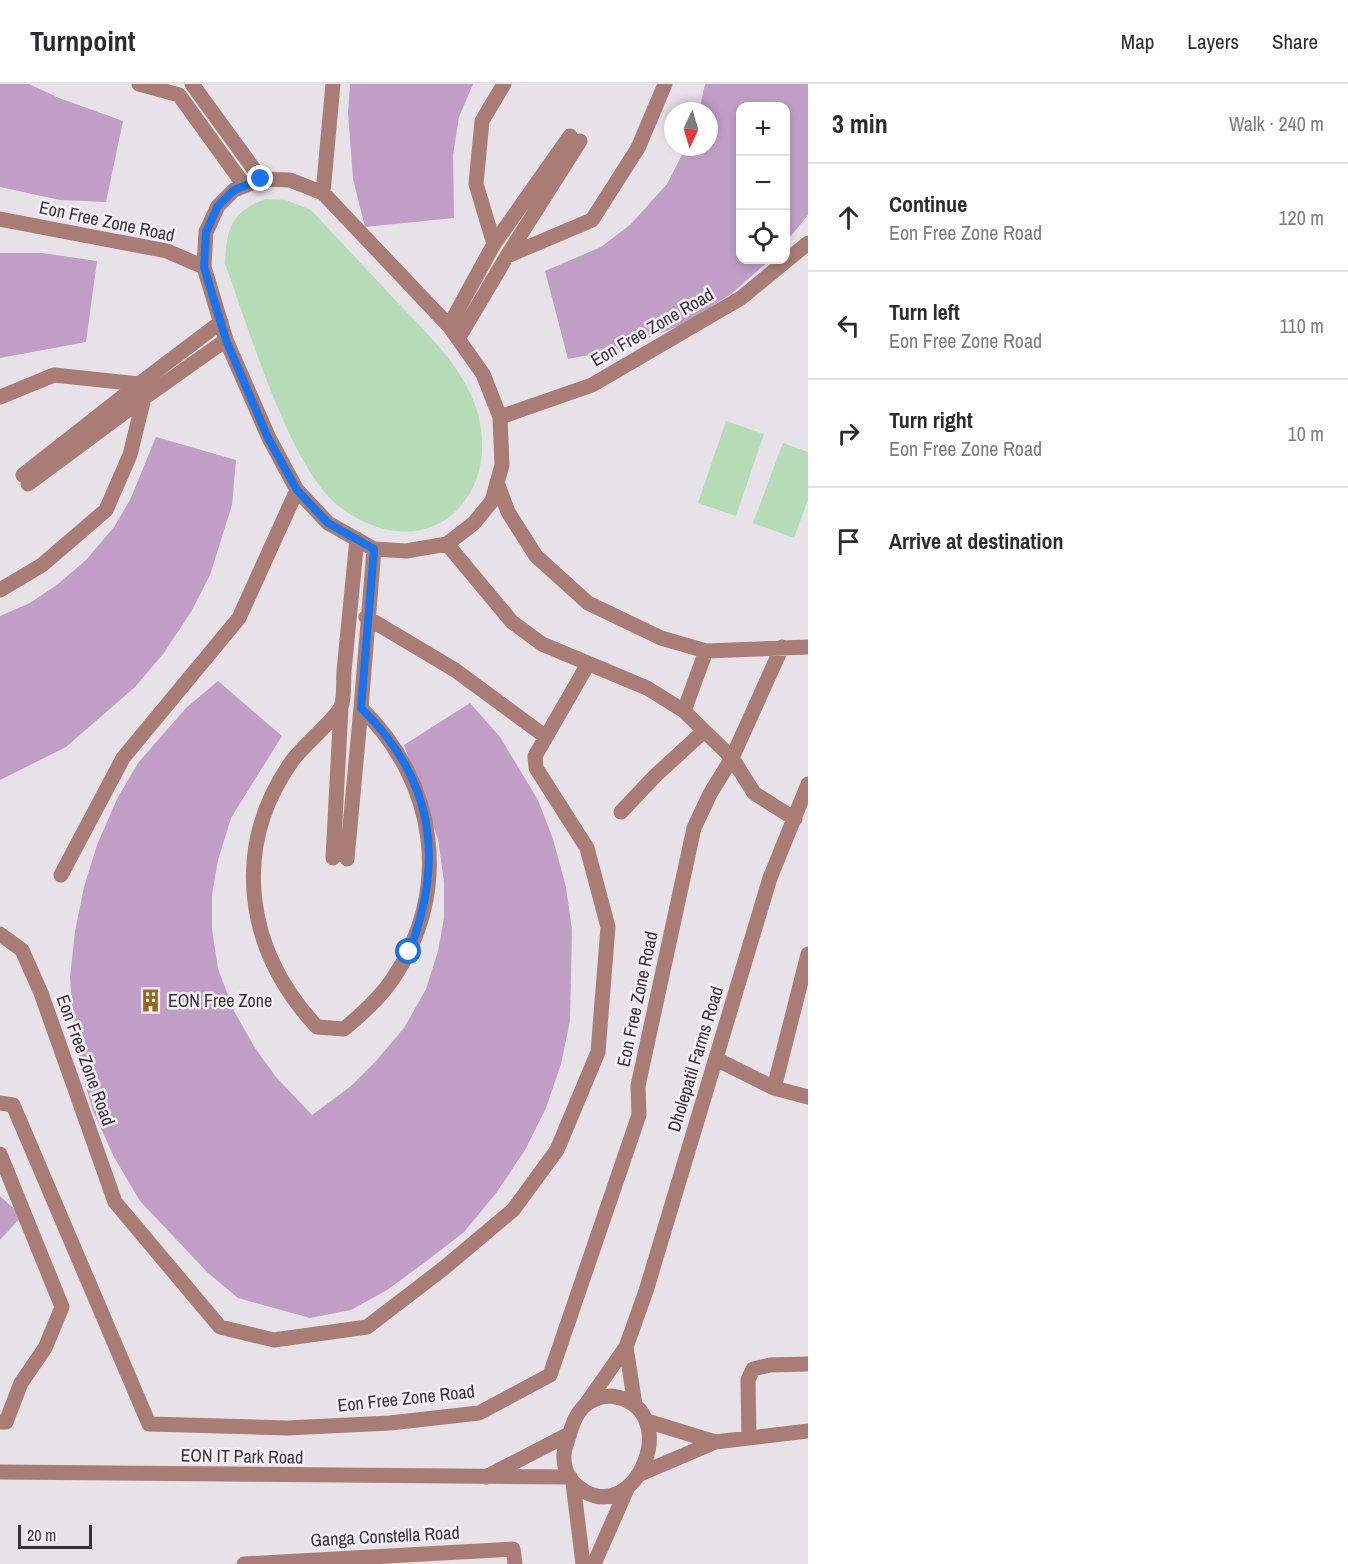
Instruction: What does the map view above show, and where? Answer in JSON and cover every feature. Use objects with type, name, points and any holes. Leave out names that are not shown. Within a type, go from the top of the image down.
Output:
[{"type":"street","points":[[139,84],[174,90],[244,185]]},
{"type":"street","points":[[323,193],[333,84]]},
{"type":"street","points":[[494,244],[476,184],[482,122],[504,84]]},
{"type":"street","points":[[507,256],[592,220],[638,148],[665,84]]},
{"type":"street","points":[[191,85],[261,179]]},
{"type":"street","points":[[575,138],[507,256],[453,333],[494,244],[575,138]]},
{"type":"street","points":[[261,179],[291,180],[323,193],[453,333],[483,374],[500,417],[502,465],[492,501],[474,523],[447,544],[406,551],[374,549],[328,523],[297,490],[268,438],[226,340],[204,267],[206,232],[218,206],[234,190],[261,179]]},
{"type":"street","name":"Eon Free Zone Road","points":[[0,219],[167,251],[204,267]]},
{"type":"street","name":"Eon Free Zone Road","points":[[500,417],[592,385],[741,298],[808,243]]},
{"type":"street","points":[[25,479],[141,391],[221,322]]},
{"type":"street","points":[[0,397],[54,375],[141,391],[226,340]]},
{"type":"street","points":[[0,590],[42,566],[106,510],[130,455],[141,391]]},
{"type":"street","points":[[497,482],[508,512],[536,556],[588,603],[661,638],[706,651],[808,647]]},
{"type":"street","points":[[61,876],[123,758],[239,618],[297,490]]},
{"type":"street","points":[[357,539],[341,706],[340,858],[361,708],[366,617],[374,549]]},
{"type":"street","points":[[447,544],[512,622],[542,644],[647,688],[684,711],[732,758],[754,793],[795,819]]},
{"type":"street","points":[[366,617],[455,670],[546,737]]},
{"type":"street","name":"Eon Free Zone Road","points":[[0,1102],[12,1105],[149,1424],[287,1428],[390,1423],[479,1413],[550,1375],[639,1115],[638,1086],[694,828],[710,794],[732,758],[782,647]]},
{"type":"street","points":[[684,711],[706,651]]},
{"type":"street","name":"Eon Free Zone Road","points":[[0,934],[22,950],[41,993],[115,1202],[220,1327],[274,1340],[367,1328],[513,1210],[557,1150],[598,1052],[608,927],[587,849],[536,768],[535,756],[588,664]]},
{"type":"street","points":[[341,706],[292,761],[263,819],[256,851],[254,883],[257,915],[265,947],[278,976],[296,1004],[317,1027],[344,1029],[370,1007],[392,981],[409,952],[421,920],[428,887],[429,853],[426,819],[416,787],[401,756],[361,708]]},
{"type":"street","points":[[621,812],[655,776],[704,731]]},
{"type":"street","name":"Dholepatil Farms Road","points":[[586,1404],[626,1347],[770,878],[808,784]]},
{"type":"street","points":[[774,1088],[808,954]]},
{"type":"street","points":[[716,1059],[774,1088],[808,1097]]},
{"type":"street","points":[[0,1154],[62,1307],[45,1348],[21,1383],[6,1422],[0,1422]]},
{"type":"street","name":"Dholepatil Farms Road","points":[[626,1347],[635,1405]]},
{"type":"street","points":[[749,1438],[748,1380],[753,1369],[770,1365],[808,1364]]},
{"type":"street","points":[[583,1564],[572,1480],[564,1458],[574,1419],[586,1404],[598,1398],[611,1396],[635,1405],[647,1421],[650,1440],[640,1474],[627,1489],[594,1564]]},
{"type":"street","points":[[647,1421],[715,1442]]},
{"type":"street","points":[[640,1474],[715,1442],[808,1431]]},
{"type":"street","points":[[484,1478],[569,1434]]},
{"type":"street","name":"EON IT Park Road","points":[[0,1472],[572,1480]]},
{"type":"street","points":[[572,1480],[589,1494],[602,1496],[627,1489]]},
{"type":"street","name":"Ganga Constella Road","points":[[244,1564],[513,1549],[515,1564]]},
{"type":"green space","points":[[265,199],[286,200],[311,210],[434,341],[451,361],[465,383],[479,419],[482,453],[475,483],[459,508],[437,525],[408,532],[376,527],[341,508],[322,489],[288,431],[258,358],[225,264],[229,231],[237,216],[253,204]]},
{"type":"green space","points":[[726,421],[764,434],[736,516],[698,503]]},
{"type":"green space","points":[[783,443],[808,452],[808,500],[794,538],[753,523]]},
{"type":"building","points":[[0,84],[29,84],[59,98],[123,121],[106,202],[60,200],[0,187]]},
{"type":"building","points":[[350,84],[473,84],[459,117],[453,155],[454,218],[365,227],[353,179],[348,113]]},
{"type":"building","points":[[705,84],[808,84],[808,215],[790,237],[790,102],[736,102],[736,264],[765,264],[731,294],[684,324],[620,349],[568,359],[545,271],[601,247],[631,224],[667,184],[681,156],[718,156],[718,102],[701,102]]},
{"type":"building","points":[[0,253],[42,253],[97,261],[86,342],[0,358]]},
{"type":"building","points":[[156,437],[236,460],[232,505],[210,575],[191,612],[163,654],[135,687],[66,747],[0,780],[0,616],[30,603],[58,584],[86,560],[114,527],[130,500]]},
{"type":"building","name":"EON Free Zone","points":[[218,681],[282,736],[231,818],[218,860],[212,895],[212,929],[218,969],[234,1011],[255,1048],[276,1077],[312,1115],[351,1086],[404,1028],[426,989],[438,951],[444,918],[444,882],[438,839],[404,745],[470,703],[500,737],[538,800],[553,839],[566,887],[572,930],[570,1021],[561,1064],[546,1108],[525,1150],[497,1192],[464,1232],[387,1290],[351,1310],[310,1318],[238,1298],[207,1272],[140,1201],[114,1157],[93,1111],[80,1067],[73,1021],[70,977],[75,931],[84,887],[97,845],[117,799],[138,763],[186,708]]},
{"type":"building","points":[[0,1196],[22,1216],[0,1240]]},
{"type":"place","name":"EON Free Zone","points":[[150,1000]]},
{"type":"route","points":[[261,179],[234,190],[218,206],[206,232],[204,267],[226,340],[268,438],[297,490],[328,523],[374,549],[366,617],[361,708],[382,728],[401,756],[416,787],[426,819],[429,853],[428,887],[421,920],[409,952]]}]
